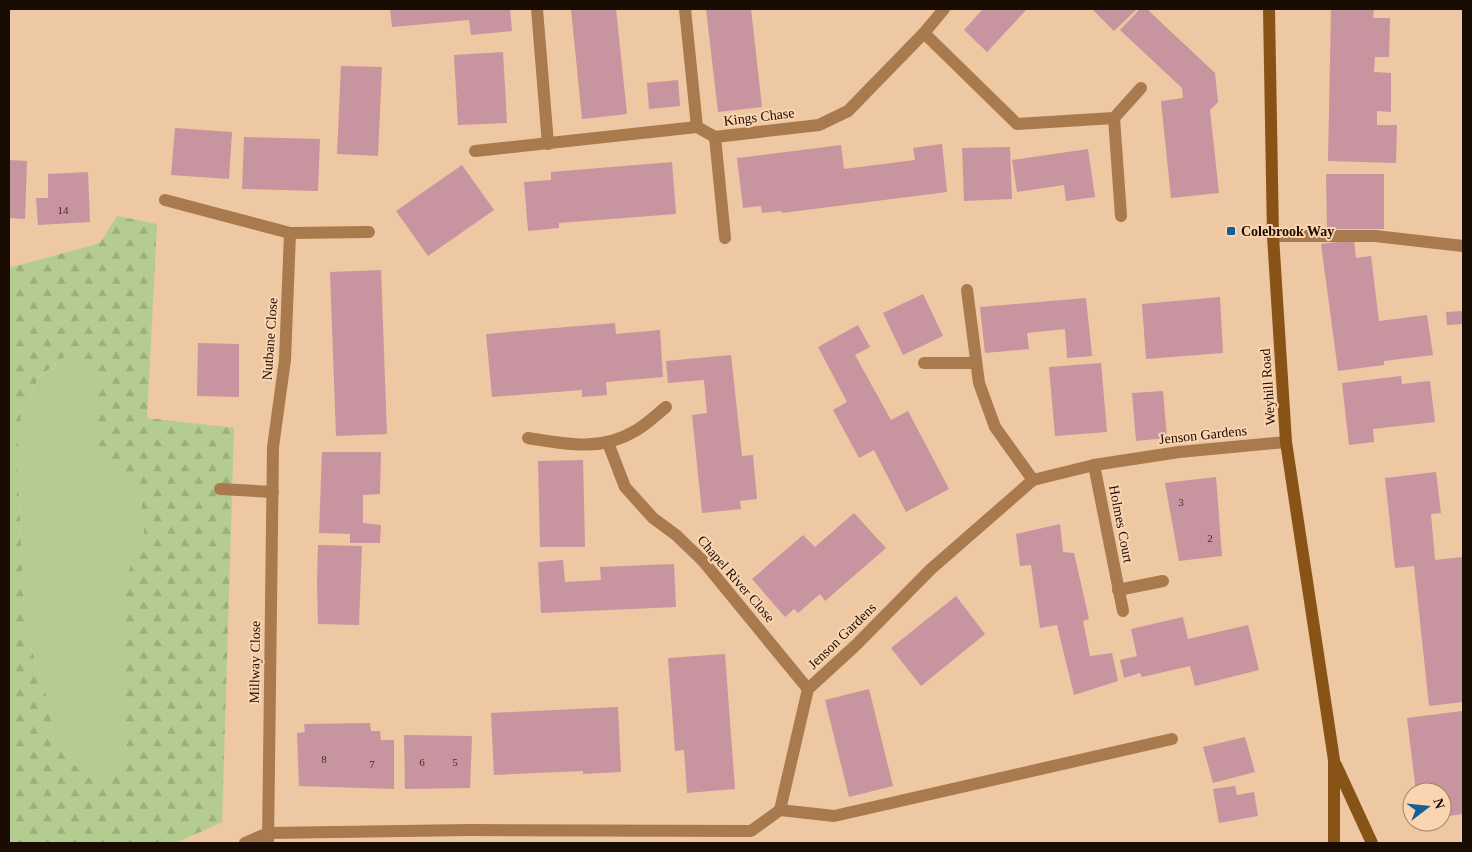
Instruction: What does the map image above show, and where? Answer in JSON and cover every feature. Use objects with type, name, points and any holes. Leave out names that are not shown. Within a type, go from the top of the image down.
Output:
[{"type":"main road","name":"Weyhill Road","points":[[1269,9],[1273,236],[1286,442],[1334,760],[1334,843]]},
{"type":"main road","name":"Weyhill Road","points":[[1334,760],[1372,843]]},
{"type":"street","points":[[536,9],[548,144]]},
{"type":"street","points":[[475,151],[697,128],[685,9]]},
{"type":"street","name":"Kings Chase","points":[[697,128],[715,137],[819,126],[848,112],[924,33],[944,9]]},
{"type":"street","points":[[924,33],[1016,124],[1114,118],[1141,88]]},
{"type":"street","points":[[1114,118],[1121,216]]},
{"type":"street","points":[[715,137],[725,238]]},
{"type":"street","points":[[165,200],[290,233],[369,232]]},
{"type":"street","name":"Nutbane Close","points":[[273,447],[285,360],[290,233]]},
{"type":"street","points":[[1273,236],[1376,236],[1463,246]]},
{"type":"street","points":[[967,290],[979,383],[995,426],[1033,480]]},
{"type":"street","points":[[924,363],[976,363]]},
{"type":"street","points":[[528,438],[580,446],[608,443],[636,431],[666,407]]},
{"type":"street","name":"Jenson Gardens","points":[[780,810],[808,689],[856,645],[931,569],[1033,480],[1094,465],[1179,452],[1286,442]]},
{"type":"street","name":"Chapel River Close","points":[[608,443],[625,487],[653,518],[676,535],[704,561],[808,689]]},
{"type":"street","name":"Millway Close","points":[[268,838],[273,447]]},
{"type":"street","name":"Holmes Court","points":[[1094,465],[1123,612]]},
{"type":"street","points":[[220,489],[273,492]]},
{"type":"street","points":[[1118,590],[1163,581]]},
{"type":"street","points":[[245,843],[268,838],[470,830],[751,831],[780,810],[834,816],[1172,739]]},
{"type":"green space","points":[[117,216],[157,224],[147,418],[234,428],[222,822],[176,843],[9,843],[9,268],[100,243]],"holes":[[[72,351],[94,369],[91,402],[100,450],[115,475],[141,497],[144,532],[119,596],[127,759],[103,788],[83,773],[54,745],[52,713],[25,629],[17,456],[21,415],[39,377]]]},
{"type":"green space","points":[[72,351],[94,369],[91,402],[115,475],[141,497],[144,533],[120,596],[127,759],[103,788],[83,773],[54,745],[52,713],[25,629],[17,455],[21,415],[39,378]]},
{"type":"building","points":[[390,9],[510,9],[512,31],[471,35],[469,20],[392,27]]},
{"type":"building","points":[[571,9],[616,9],[627,114],[582,119]]},
{"type":"building","points":[[706,9],[751,9],[762,107],[718,112]]},
{"type":"building","points":[[983,9],[1027,9],[987,52],[964,30]]},
{"type":"building","points":[[1092,9],[1137,9],[1114,31]]},
{"type":"building","points":[[1140,9],[1149,9],[1215,73],[1218,102],[1210,110],[1219,193],[1171,198],[1161,101],[1183,98],[1182,88],[1120,30]]},
{"type":"building","points":[[1331,9],[1374,9],[1373,18],[1390,18],[1389,57],[1375,57],[1374,72],[1391,73],[1391,112],[1377,111],[1377,125],[1397,125],[1396,163],[1328,161]]},
{"type":"building","points":[[503,52],[507,123],[458,125],[454,55]]},
{"type":"building","points":[[341,66],[382,67],[378,156],[337,154]]},
{"type":"building","points":[[678,80],[680,106],[649,109],[647,83]]},
{"type":"building","points":[[175,128],[232,132],[229,179],[171,175]]},
{"type":"building","points":[[244,137],[320,139],[318,191],[242,189]]},
{"type":"building","points":[[942,144],[947,192],[782,213],[781,211],[762,213],[761,206],[743,208],[737,158],[841,145],[844,169],[915,160],[913,148]]},
{"type":"building","points":[[1010,147],[1012,199],[964,201],[962,148]]},
{"type":"building","points":[[1088,149],[1095,197],[1066,201],[1064,185],[1017,192],[1012,160]]},
{"type":"building","points":[[9,160],[27,161],[25,219],[9,218]]},
{"type":"building","points":[[672,162],[676,214],[559,223],[559,228],[528,231],[524,182],[551,180],[551,172]]},
{"type":"building","points":[[462,165],[494,210],[428,256],[396,211]]},
{"type":"building","points":[[88,172],[90,222],[38,225],[36,198],[48,198],[48,174]]},
{"type":"building","points":[[1326,174],[1384,174],[1384,229],[1327,229]]},
{"type":"building","points":[[1354,240],[1356,258],[1371,256],[1379,321],[1427,315],[1433,355],[1384,361],[1384,365],[1338,371],[1321,244]]},
{"type":"building","points":[[381,270],[387,434],[336,436],[330,272]]},
{"type":"building","points":[[923,294],[943,336],[903,355],[883,313]]},
{"type":"building","points":[[1220,297],[1223,353],[1146,359],[1142,304]]},
{"type":"building","points":[[1086,298],[1092,356],[1067,358],[1065,329],[1027,333],[1029,349],[985,353],[980,307]]},
{"type":"building","points":[[1463,311],[1463,324],[1447,325],[1446,312]]},
{"type":"building","points":[[615,323],[616,334],[660,330],[663,377],[606,382],[607,395],[582,397],[582,390],[492,397],[486,334]]},
{"type":"building","points":[[858,325],[870,347],[855,355],[891,420],[908,411],[949,489],[906,512],[874,450],[859,458],[833,410],[847,402],[818,347]]},
{"type":"building","points":[[198,343],[239,344],[239,397],[197,396]]},
{"type":"building","points":[[731,355],[742,456],[753,455],[757,499],[740,501],[741,509],[702,513],[692,415],[707,413],[704,380],[668,383],[666,361]]},
{"type":"building","points":[[1101,363],[1107,432],[1055,436],[1049,367]]},
{"type":"building","points":[[1401,376],[1402,384],[1430,381],[1435,422],[1373,429],[1374,442],[1349,445],[1342,383]]},
{"type":"building","points":[[1163,391],[1167,438],[1136,441],[1132,393]]},
{"type":"building","points":[[322,452],[381,452],[380,494],[363,495],[363,523],[381,525],[380,543],[350,543],[350,534],[319,533]]},
{"type":"building","points":[[583,460],[585,547],[540,547],[538,461]]},
{"type":"building","points":[[1436,472],[1441,513],[1431,514],[1435,560],[1463,557],[1463,702],[1429,706],[1414,566],[1395,568],[1385,478]]},
{"type":"building","points":[[1216,477],[1222,556],[1179,561],[1165,483]]},
{"type":"building","points":[[854,513],[886,548],[825,601],[820,594],[798,613],[794,609],[785,617],[752,579],[803,535],[815,547]]},
{"type":"building","points":[[1060,524],[1063,552],[1074,553],[1089,619],[1083,621],[1090,656],[1112,653],[1118,681],[1074,695],[1057,625],[1040,628],[1031,565],[1020,566],[1016,534]]},
{"type":"building","points":[[318,545],[362,546],[359,625],[318,624]]},
{"type":"building","points":[[563,560],[565,582],[601,580],[600,567],[674,564],[676,607],[541,613],[538,562]]},
{"type":"building","points":[[956,596],[985,634],[921,686],[891,648]]},
{"type":"building","points":[[1183,617],[1188,639],[1248,625],[1259,670],[1195,686],[1190,666],[1142,677],[1140,673],[1124,678],[1120,660],[1137,656],[1131,629]]},
{"type":"building","points":[[725,654],[735,789],[687,793],[684,750],[675,751],[668,658]]},
{"type":"building","points":[[869,689],[893,786],[849,797],[825,700]]},
{"type":"building","points":[[618,707],[621,772],[583,774],[583,771],[494,775],[491,713]]},
{"type":"building","points":[[1462,711],[1463,814],[1452,816],[1452,782],[1415,782],[1407,718]]},
{"type":"building","points":[[370,723],[371,731],[380,731],[381,740],[394,740],[394,789],[299,786],[297,733],[305,732],[304,724]]},
{"type":"building","points":[[404,735],[472,736],[470,788],[405,789]]},
{"type":"building","points":[[1245,737],[1255,772],[1213,783],[1203,747]]},
{"type":"building","points":[[1235,786],[1237,795],[1254,792],[1258,816],[1219,823],[1213,789]]},
{"type":"place","name":"Colebrook Way","points":[[1231,231]]}]
